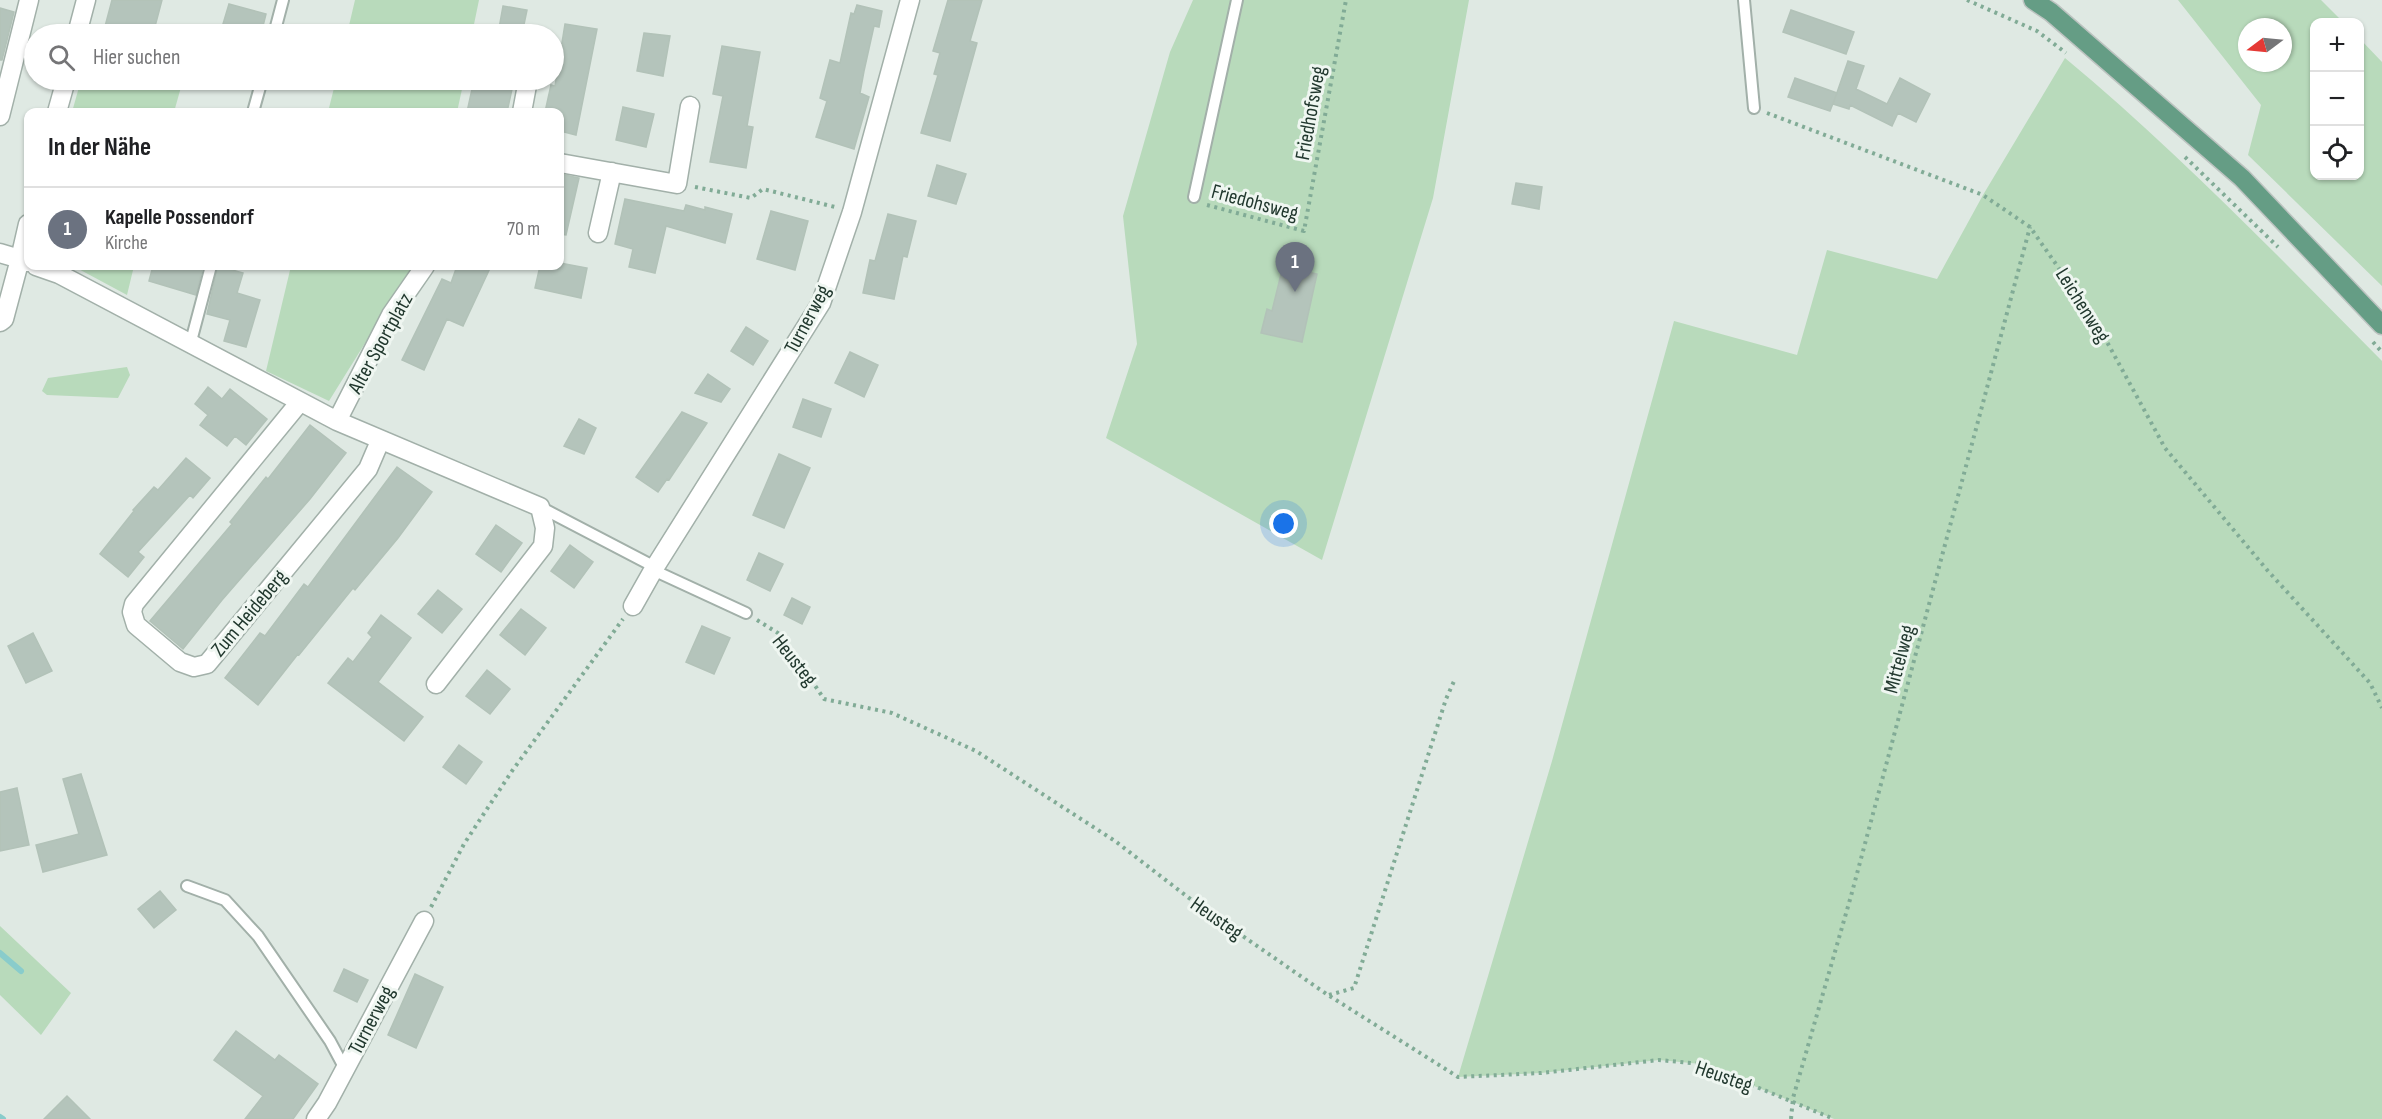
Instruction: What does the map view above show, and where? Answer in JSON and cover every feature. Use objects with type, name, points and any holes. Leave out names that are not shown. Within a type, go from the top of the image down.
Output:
[{"type":"main road","points":[[2033,0],[2051,12],[2242,178],[2375,331]]},
{"type":"street","points":[[0,116],[29,0]]},
{"type":"street","points":[[80,24],[86,0]]},
{"type":"street","name":"Turnerweg","points":[[633,606],[820,303],[852,212],[910,0]]},
{"type":"street","points":[[58,108],[63,90]]},
{"type":"street","points":[[523,108],[526,90]]},
{"type":"street","points":[[564,164],[677,184],[690,106]]},
{"type":"street","points":[[598,233],[612,172]]},
{"type":"street","points":[[0,254],[24,261]]},
{"type":"street","points":[[0,322],[4,319],[25,270]]},
{"type":"street","points":[[49,270],[299,403],[380,441],[540,507],[545,528],[543,546],[436,684]]},
{"type":"street","name":"Alter Sportplatz","points":[[337,421],[391,315],[422,270]]},
{"type":"street","name":"Zum Heideberg","points":[[299,403],[134,604],[132,612],[136,626],[180,662],[194,667],[207,664],[368,468],[380,441]]},
{"type":"street","name":"Turnerweg","points":[[316,1119],[424,921]]},
{"type":"lane","points":[[277,24],[283,0]]},
{"type":"lane","points":[[1196,200],[1238,0]]},
{"type":"lane","points":[[1744,0],[1754,108]]},
{"type":"lane","points":[[254,108],[259,90]]},
{"type":"lane","points":[[190,345],[210,270]]},
{"type":"lane","points":[[540,507],[654,569],[746,613]]},
{"type":"lane","points":[[187,886],[225,900],[258,936],[330,1041],[345,1069]]},
{"type":"path","name":"Friedhofsweg","points":[[1304,231],[1346,0]]},
{"type":"path","points":[[1967,0],[2037,31],[2074,60]]},
{"type":"path","name":"Leichenweg","points":[[1754,108],[1983,195],[2030,226],[2095,320],[2165,448],[2268,571],[2370,683],[2382,708]]},
{"type":"path","points":[[2180,152],[2279,248]]},
{"type":"path","points":[[677,184],[751,198],[763,189],[852,212]]},
{"type":"path","name":"Friedohsweg","points":[[1196,200],[1304,231]]},
{"type":"path","name":"Mittelweg","points":[[1791,1119],[1793,1100],[1857,873],[2030,226]]},
{"type":"path","points":[[2375,331],[2382,352]]},
{"type":"path","points":[[424,921],[464,844],[512,771],[633,606]]},
{"type":"path","name":"Heusteg","points":[[746,613],[781,635],[824,699],[892,713],[976,751],[1115,841],[1202,908],[1328,995],[1458,1077],[1540,1072],[1659,1060],[1701,1064],[1793,1100],[1834,1119]]},
{"type":"path","points":[[1328,995],[1354,988],[1443,708],[1455,679]]},
{"type":"green space","points":[[355,0],[479,0],[474,24],[349,24]]},
{"type":"green space","points":[[1193,0],[1469,0],[1433,198],[1322,560],[1106,438],[1137,344],[1123,216],[1170,52]]},
{"type":"green space","points":[[2178,0],[2321,0],[2339,18],[2310,18],[2310,180],[2364,180],[2364,43],[2382,62],[2382,286],[2248,155],[2261,105]]},
{"type":"green space","points":[[2065,58],[2188,168],[2382,361],[2382,1119],[1834,1119],[1701,1064],[1659,1060],[1541,1073],[1458,1077],[1552,761],[1674,321],[1797,355],[1827,250],[1937,279],[1983,195]]},
{"type":"green space","points":[[78,90],[180,90],[175,108],[73,108]]},
{"type":"green space","points":[[334,90],[462,90],[458,108],[329,108]]},
{"type":"green space","points":[[80,270],[133,270],[127,295]]},
{"type":"green space","points":[[290,270],[411,270],[329,401],[266,371]]},
{"type":"green space","points":[[127,367],[130,375],[118,398],[47,395],[42,391],[48,378]]},
{"type":"green space","points":[[0,926],[71,993],[41,1035],[0,995]]},
{"type":"building","points":[[112,0],[162,0],[156,24],[106,24]]},
{"type":"building","points":[[948,0],[982,0],[970,41],[977,43],[950,141],[921,133],[938,75],[934,74],[940,53],[933,51]]},
{"type":"building","points":[[229,4],[266,14],[264,24],[223,24]]},
{"type":"building","points":[[857,5],[882,11],[879,27],[874,26],[864,71],[860,93],[869,97],[854,149],[816,137],[827,101],[820,98],[830,60],[840,63],[851,13],[854,14]]},
{"type":"building","points":[[503,6],[527,10],[524,24],[500,24]]},
{"type":"building","points":[[0,8],[14,12],[2,60],[0,60]]},
{"type":"building","points":[[1791,10],[1854,32],[1846,54],[1783,32]]},
{"type":"building","points":[[565,24],[597,29],[576,135],[564,132],[564,108],[546,108],[550,90],[564,90]]},
{"type":"building","points":[[644,33],[670,36],[663,76],[637,71]]},
{"type":"building","points":[[722,46],[760,52],[747,126],[753,127],[746,168],[710,162],[723,96],[713,94]]},
{"type":"building","points":[[1848,61],[1864,66],[1856,89],[1887,104],[1900,78],[1930,94],[1916,122],[1898,113],[1892,126],[1850,105],[1849,109],[1833,104]]},
{"type":"building","points":[[1795,78],[1837,93],[1830,111],[1788,97]]},
{"type":"building","points":[[472,90],[512,90],[508,108],[468,108]]},
{"type":"building","points":[[623,107],[654,114],[646,147],[616,140]]},
{"type":"building","points":[[937,165],[966,174],[956,204],[928,196]]},
{"type":"building","points":[[564,175],[579,178],[566,235],[564,235]]},
{"type":"building","points":[[1516,183],[1542,187],[1539,209],[1512,204]]},
{"type":"building","points":[[625,199],[684,211],[686,205],[732,214],[725,243],[666,226],[655,273],[629,267],[633,249],[615,244]]},
{"type":"building","points":[[771,211],[808,221],[795,270],[757,259]]},
{"type":"building","points":[[888,214],[916,221],[907,257],[903,256],[894,299],[863,293],[870,260],[875,261]]},
{"type":"building","points":[[564,264],[587,268],[581,298],[535,288],[539,270],[564,270]]},
{"type":"building","points":[[1283,266],[1317,274],[1302,342],[1261,333],[1267,309],[1272,311]]},
{"type":"building","points":[[152,270],[202,270],[196,295],[149,281]]},
{"type":"building","points":[[217,270],[243,273],[237,293],[260,300],[246,347],[224,341],[230,320],[207,314]]},
{"type":"building","points":[[456,270],[489,270],[463,326],[447,319],[424,370],[402,360],[442,279],[451,283]]},
{"type":"building","points":[[746,327],[768,341],[753,365],[731,351]]},
{"type":"building","points":[[850,352],[878,365],[864,397],[835,383]]},
{"type":"building","points":[[708,374],[730,389],[721,402],[695,393]]},
{"type":"building","points":[[208,387],[222,399],[230,389],[267,419],[246,445],[235,436],[227,446],[200,425],[208,415],[195,404]]},
{"type":"building","points":[[803,399],[831,409],[821,437],[793,427]]},
{"type":"building","points":[[682,412],[707,423],[669,480],[667,479],[658,492],[636,477]]},
{"type":"building","points":[[579,419],[596,428],[584,454],[564,446]]},
{"type":"building","points":[[310,425],[346,453],[183,649],[150,621],[232,524],[230,522],[266,477],[268,479]]},
{"type":"building","points":[[779,454],[810,468],[784,528],[753,515]]},
{"type":"building","points":[[186,458],[210,478],[193,498],[190,495],[138,552],[144,557],[128,577],[100,554],[133,510],[154,487],[158,490]]},
{"type":"building","points":[[397,467],[432,492],[398,538],[355,590],[353,588],[258,705],[225,678],[260,633],[265,636],[304,584],[308,587]]},
{"type":"building","points":[[496,525],[522,543],[501,572],[476,554]]},
{"type":"building","points":[[570,545],[593,562],[574,588],[551,571]]},
{"type":"building","points":[[759,553],[783,564],[770,591],[747,580]]},
{"type":"building","points":[[438,590],[462,609],[442,633],[418,614]]},
{"type":"building","points":[[792,598],[810,607],[802,624],[784,615]]},
{"type":"building","points":[[521,609],[546,628],[525,655],[500,635]]},
{"type":"building","points":[[381,615],[411,638],[378,682],[423,717],[404,741],[328,683],[348,658],[353,662],[372,637],[368,633]]},
{"type":"building","points":[[702,626],[730,638],[714,674],[686,662]]},
{"type":"building","points":[[33,633],[52,671],[26,683],[8,646]]},
{"type":"building","points":[[487,670],[510,689],[490,714],[466,696]]},
{"type":"building","points":[[459,745],[482,762],[466,784],[443,767]]},
{"type":"building","points":[[81,774],[107,855],[43,872],[36,845],[79,834],[63,779]]},
{"type":"building","points":[[17,788],[29,845],[0,851],[0,792]]},
{"type":"building","points":[[160,891],[176,910],[154,928],[138,909]]},
{"type":"building","points":[[344,969],[368,980],[357,1002],[334,991]]},
{"type":"building","points":[[415,974],[443,987],[416,1048],[388,1035]]},
{"type":"building","points":[[236,1031],[275,1060],[279,1055],[318,1084],[293,1119],[245,1119],[263,1096],[214,1060]]},
{"type":"building","points":[[67,1096],[90,1119],[44,1119]]},
{"type":"waterway","points":[[0,953],[21,971]]},
{"type":"place","name":"Kapelle Possendorf","points":[[1295,292]]}]
